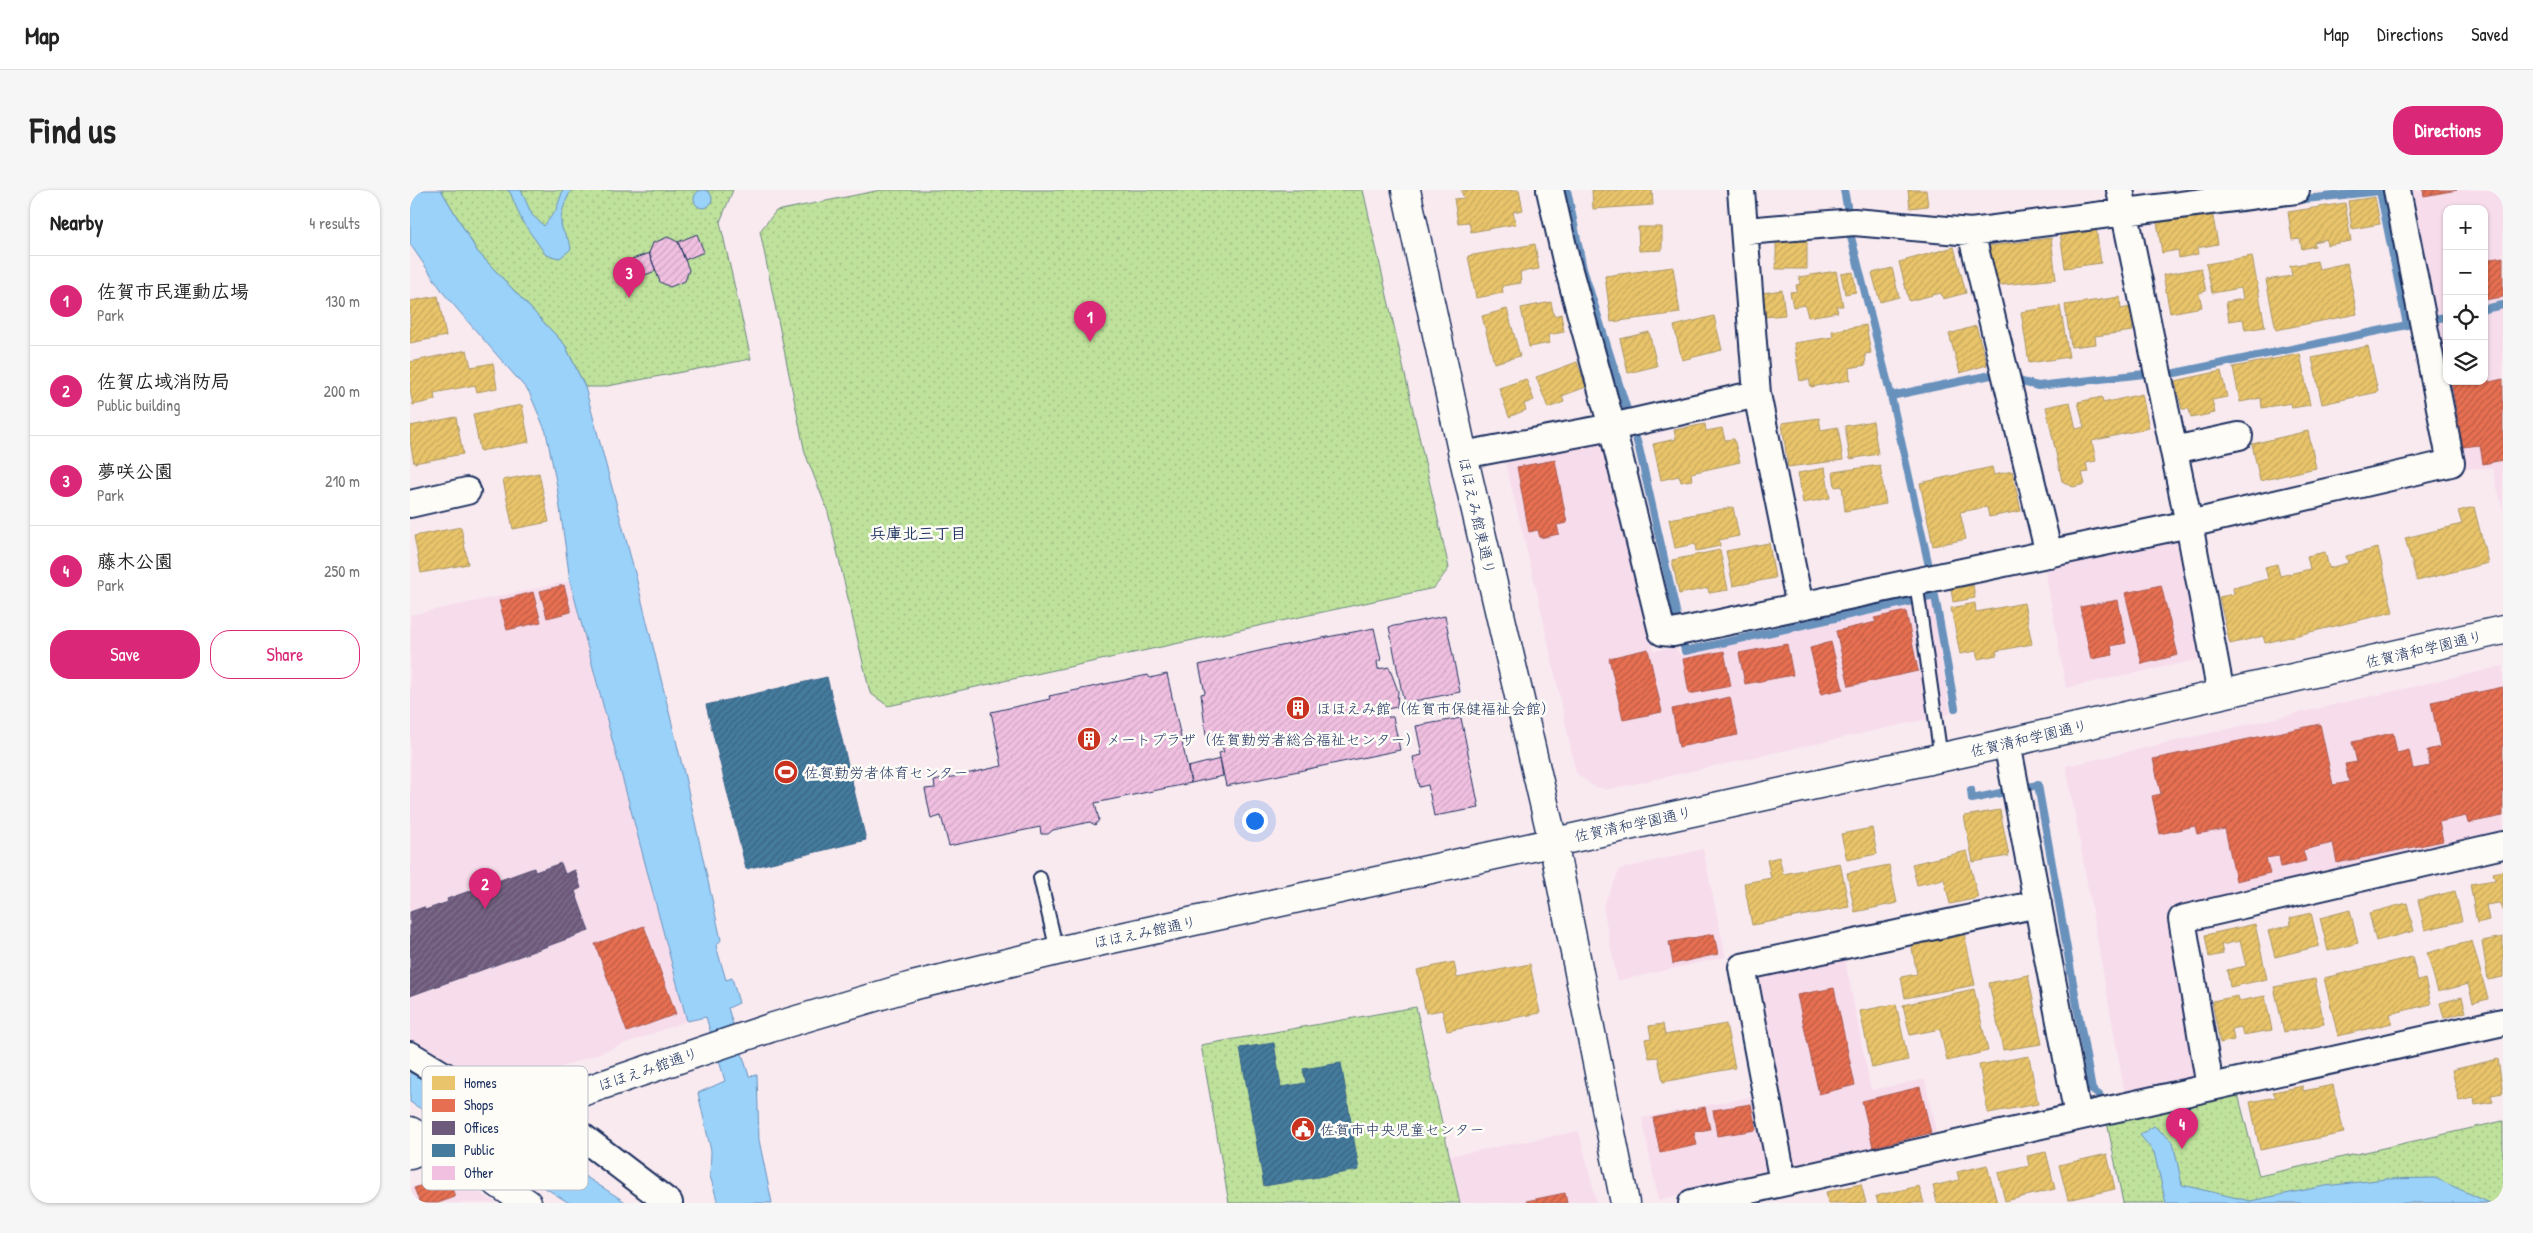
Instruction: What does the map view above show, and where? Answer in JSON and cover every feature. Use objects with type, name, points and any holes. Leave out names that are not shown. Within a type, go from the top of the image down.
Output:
[{"type":"street","name":"ほほえみ館東通り","points":[[1406,190],[1463,455],[1553,842],[1625,1203]]},
{"type":"street","points":[[1550,190],[1566,260],[1624,425],[1662,632],[1681,632],[1800,606],[1918,594],[2049,554],[2189,524],[2451,463],[2397,190]]},
{"type":"street","points":[[1741,190],[1746,231],[1757,394],[1800,606]]},
{"type":"street","points":[[1746,231],[1854,222],[1971,232],[2122,200],[2296,190]]},
{"type":"street","points":[[2122,200],[2189,524],[2221,694]]},
{"type":"street","points":[[1971,232],[2049,554]]},
{"type":"street","points":[[1463,455],[1624,425],[1757,394]]},
{"type":"street","points":[[2174,450],[2239,436]]},
{"type":"street","points":[[410,504],[467,490]]},
{"type":"street","name":"佐賀清和学園通り","points":[[1553,842],[1941,758],[2503,630]]},
{"type":"street","points":[[2007,743],[2078,1116]]},
{"type":"street","name":"ほほえみ館通り","points":[[588,1090],[741,1038],[912,986],[1058,951],[1553,842]]},
{"type":"street","points":[[2210,1087],[2182,919],[2503,845]]},
{"type":"street","points":[[1784,1182],[1742,967],[2038,904]]},
{"type":"street","points":[[1692,1203],[2503,1022]]},
{"type":"street","points":[[410,1055],[427,1066]]},
{"type":"street","points":[[410,1131],[422,1139]]},
{"type":"street","points":[[588,1141],[669,1203]]},
{"type":"street","points":[[507,1190],[527,1203]]},
{"type":"lane","points":[[1918,594],[1941,758]]},
{"type":"lane","points":[[1040,878],[1058,951]]},
{"type":"shaded area","points":[[2406,190],[2503,190],[2503,511],[2492,468],[2463,469],[2446,385],[2488,385],[2488,205],[2443,205],[2443,371]]},
{"type":"shaded area","points":[[1599,440],[1609,450],[1654,651],[1676,647],[1680,655],[1932,601],[1950,714],[1607,790],[1592,786],[1576,773],[1539,601],[1505,461]]},
{"type":"shaded area","points":[[2179,536],[2202,659],[2066,688],[2044,564]]},
{"type":"shaded area","points":[[570,581],[687,1021],[565,1066],[446,1066],[410,1045],[410,615]]},
{"type":"shaded area","points":[[2503,666],[2503,834],[2169,909],[2200,1081],[2125,1095],[2066,766]]},
{"type":"shaded area","points":[[1703,849],[1726,957],[1617,981],[1603,906],[1620,869]]},
{"type":"shaded area","points":[[1844,954],[1871,1090],[1925,1079],[1937,1137],[1790,1170],[1751,974]]},
{"type":"shaded area","points":[[1754,1096],[1771,1176],[1658,1200],[1642,1118]]},
{"type":"shaded area","points":[[1579,1131],[1597,1203],[1460,1203],[1449,1156]]},
{"type":"shaded area","points":[[422,1184],[422,1190],[476,1190],[496,1203],[410,1203],[410,1188]]},
{"type":"green space","points":[[441,190],[733,190],[720,222],[751,359],[602,387],[585,387],[565,345],[477,251]]},
{"type":"green space","points":[[881,190],[1363,190],[1449,568],[1434,588],[888,706],[870,693],[828,512],[805,453],[760,231],[776,211]]},
{"type":"green space","points":[[1416,1007],[1460,1203],[1229,1203],[1201,1045]]},
{"type":"green space","points":[[2238,1094],[2259,1176],[2503,1121],[2503,1203],[2123,1203],[2107,1122]]},
{"type":"water","points":[[410,190],[441,190],[477,251],[565,345],[585,387],[635,573],[685,777],[721,940],[716,946],[726,980],[732,978],[739,1003],[728,1008],[749,1076],[757,1075],[759,1140],[772,1203],[718,1203],[710,1176],[711,1151],[698,1093],[725,1081],[706,1017],[687,1021],[570,581],[557,486],[546,432],[529,392],[445,295],[410,244]]},
{"type":"water","points":[[507,190],[521,190],[532,215],[544,226],[556,210],[563,190],[571,190],[563,209],[561,223],[571,249],[560,258],[546,255],[522,221],[510,192]]},
{"type":"water","points":[[703,190],[709,193],[712,199],[709,205],[703,208],[697,205],[694,199],[697,193]]},
{"type":"water","points":[[410,1065],[422,1073],[422,1110],[410,1102]]},
{"type":"water","points":[[2154,1126],[2173,1142],[2182,1185],[2250,1201],[2325,1186],[2386,1179],[2435,1178],[2490,1203],[2166,1203],[2154,1152],[2140,1135]]},
{"type":"water","points":[[588,1178],[627,1203],[569,1203],[549,1190],[588,1190]]},
{"type":"building: Homes","points":[[1519,190],[1523,210],[1513,212],[1516,224],[1471,232],[1469,222],[1458,223],[1454,199],[1464,198],[1461,191]]},
{"type":"building: Homes","points":[[1592,190],[1652,190],[1653,205],[1593,209]]},
{"type":"building: Homes","points":[[1908,190],[1926,190],[1928,206],[1910,208]]},
{"type":"building: Homes","points":[[2375,197],[2380,224],[2352,229],[2348,201]]},
{"type":"building: Homes","points":[[2345,203],[2351,241],[2327,245],[2326,239],[2314,242],[2315,246],[2302,249],[2300,239],[2292,240],[2288,212]]},
{"type":"building: Homes","points":[[2212,212],[2218,244],[2197,248],[2198,254],[2179,258],[2178,250],[2162,253],[2157,222]]},
{"type":"building: Homes","points":[[1638,227],[1662,227],[1662,250],[1639,251]]},
{"type":"building: Homes","points":[[2096,228],[2101,263],[2065,268],[2060,233]]},
{"type":"building: Homes","points":[[2051,238],[2056,279],[1994,286],[1989,246]]},
{"type":"building: Homes","points":[[1776,241],[1807,241],[1807,269],[1776,269]]},
{"type":"building: Homes","points":[[1535,244],[1539,269],[1520,272],[1521,283],[1502,286],[1503,293],[1476,298],[1468,256]]},
{"type":"building: Homes","points":[[1954,247],[1966,293],[1943,299],[1941,293],[1909,301],[1899,262]]},
{"type":"building: Homes","points":[[2252,256],[2265,327],[2245,330],[2243,319],[2229,321],[2226,302],[2243,299],[2241,288],[2212,293],[2206,264]]},
{"type":"building: Homes","points":[[2317,261],[2319,269],[2347,263],[2357,314],[2276,330],[2266,280],[2292,276],[2290,266]]},
{"type":"building: Homes","points":[[1673,267],[1680,313],[1611,322],[1605,276]]},
{"type":"building: Homes","points":[[1892,268],[1899,297],[1880,302],[1872,273]]},
{"type":"building: Homes","points":[[2201,268],[2206,291],[2199,293],[2202,307],[2170,313],[2163,275]]},
{"type":"building: Homes","points":[[1836,271],[1843,306],[1836,306],[1838,312],[1808,317],[1805,305],[1793,307],[1790,292],[1797,291],[1796,285],[1800,284],[1799,277]]},
{"type":"building: Homes","points":[[1853,272],[1856,292],[1845,294],[1841,274]]},
{"type":"building: Homes","points":[[1782,290],[1785,315],[1765,317],[1762,293]]},
{"type":"building: Homes","points":[[438,296],[446,336],[410,343],[410,301]]},
{"type":"building: Homes","points":[[2120,297],[2121,309],[2130,307],[2133,331],[2095,336],[2096,344],[2071,347],[2065,305]]},
{"type":"building: Homes","points":[[1551,302],[1554,316],[1561,314],[1564,332],[1548,335],[1550,343],[1529,347],[1521,308]]},
{"type":"building: Homes","points":[[2060,306],[2069,357],[2029,363],[2021,312]]},
{"type":"building: Homes","points":[[1507,309],[1520,356],[1494,363],[1482,316]]},
{"type":"building: Homes","points":[[1714,316],[1722,350],[1682,360],[1674,326]]},
{"type":"building: Homes","points":[[1866,325],[1871,353],[1865,354],[1866,365],[1849,368],[1850,380],[1811,387],[1809,379],[1800,381],[1794,343],[1833,337],[1832,331]]},
{"type":"building: Homes","points":[[1976,326],[1987,365],[1960,373],[1949,334]]},
{"type":"building: Homes","points":[[1649,332],[1657,366],[1628,373],[1620,339]]},
{"type":"building: Homes","points":[[2368,346],[2378,392],[2322,404],[2312,358]]},
{"type":"building: Homes","points":[[467,350],[471,367],[493,363],[497,388],[477,392],[475,385],[434,393],[435,400],[413,405],[410,390],[410,362]]},
{"type":"building: Homes","points":[[2300,354],[2310,405],[2292,408],[2291,403],[2262,408],[2261,398],[2240,402],[2233,367]]},
{"type":"building: Homes","points":[[1577,362],[1586,387],[1562,396],[1564,402],[1548,408],[1536,377]]},
{"type":"building: Homes","points":[[2221,371],[2227,397],[2212,400],[2215,413],[2191,418],[2189,409],[2182,409],[2175,381]]},
{"type":"building: Homes","points":[[1526,379],[1534,400],[1524,404],[1526,410],[1509,417],[1499,388]]},
{"type":"building: Homes","points":[[2142,394],[2149,428],[2092,441],[2096,461],[2086,463],[2088,472],[2082,473],[2085,484],[2073,487],[2062,481],[2046,407],[2070,402],[2076,429],[2084,427],[2078,402],[2102,397],[2103,403]]},
{"type":"building: Homes","points":[[522,405],[529,442],[480,451],[473,414]]},
{"type":"building: Homes","points":[[456,417],[463,454],[414,463],[410,441],[410,426]]},
{"type":"building: Homes","points":[[1819,418],[1821,430],[1838,427],[1843,460],[1788,467],[1782,423]]},
{"type":"building: Homes","points":[[1873,421],[1878,454],[1850,459],[1845,426]]},
{"type":"building: Homes","points":[[1705,424],[1706,431],[1722,428],[1725,440],[1734,439],[1740,462],[1691,473],[1692,480],[1681,482],[1679,476],[1661,480],[1653,444],[1676,439],[1674,430]]},
{"type":"building: Homes","points":[[2308,431],[2316,468],[2260,481],[2252,444]]},
{"type":"building: Homes","points":[[1880,465],[1886,504],[1845,511],[1842,486],[1835,487],[1833,472]]},
{"type":"building: Homes","points":[[1992,467],[1994,475],[2012,471],[2021,511],[1989,517],[1987,507],[1960,512],[1966,539],[1933,546],[1920,483]]},
{"type":"building: Homes","points":[[1825,468],[1830,498],[1803,503],[1798,473]]},
{"type":"building: Homes","points":[[539,473],[549,522],[513,529],[503,480]]},
{"type":"building: Homes","points":[[1733,507],[1739,536],[1719,540],[1720,546],[1696,551],[1695,544],[1675,548],[1669,519]]},
{"type":"building: Homes","points":[[2474,507],[2488,563],[2417,581],[2405,538],[2462,524],[2458,511]]},
{"type":"building: Homes","points":[[461,527],[468,564],[421,573],[414,536]]},
{"type":"building: Homes","points":[[1769,543],[1775,578],[1733,586],[1726,551]]},
{"type":"building: Homes","points":[[2378,548],[2393,612],[2265,643],[2263,636],[2230,644],[2219,597],[2234,594],[2233,588],[2268,579],[2265,567],[2277,564],[2280,576],[2310,569],[2307,556],[2325,552],[2329,568],[2348,563],[2346,556]]},
{"type":"building: Homes","points":[[1720,550],[1728,590],[1709,593],[1708,588],[1679,594],[1672,560]]},
{"type":"building: Homes","points":[[1973,585],[1975,598],[1953,602],[1951,589]]},
{"type":"building: Homes","points":[[1975,603],[1976,612],[2024,603],[2032,644],[1996,651],[1997,655],[1978,659],[1976,651],[1960,654],[1951,608]]},
{"type":"building: Homes","points":[[2000,810],[2009,856],[1973,862],[1964,816]]},
{"type":"building: Homes","points":[[1872,828],[1877,854],[1847,860],[1841,834]]},
{"type":"building: Homes","points":[[1967,851],[1978,898],[1950,904],[1944,879],[1917,885],[1912,864]]},
{"type":"building: Homes","points":[[1779,857],[1783,874],[1840,863],[1849,907],[1752,925],[1744,883],[1771,878],[1767,860]]},
{"type":"building: Homes","points":[[1889,865],[1897,903],[1855,912],[1847,873]]},
{"type":"building: Homes","points":[[2503,871],[2503,912],[2499,903],[2486,905],[2489,920],[2477,923],[2470,884],[2495,880],[2493,873]]},
{"type":"building: Homes","points":[[2455,891],[2462,921],[2425,930],[2418,900]]},
{"type":"building: Homes","points":[[2407,903],[2414,931],[2376,941],[2369,913]]},
{"type":"building: Homes","points":[[2350,910],[2358,943],[2328,951],[2320,918]]},
{"type":"building: Homes","points":[[2311,913],[2319,946],[2275,957],[2268,931],[2291,925],[2290,918]]},
{"type":"building: Homes","points":[[2255,924],[2267,979],[2230,987],[2227,970],[2246,966],[2240,941],[2221,945],[2223,954],[2209,957],[2205,935]]},
{"type":"building: Homes","points":[[1964,932],[1975,985],[1905,998],[1901,977],[1917,974],[1911,943]]},
{"type":"building: Homes","points":[[2503,937],[2503,977],[2488,980],[2482,941]]},
{"type":"building: Homes","points":[[2472,941],[2488,999],[2473,1003],[2468,984],[2438,992],[2427,953]]},
{"type":"building: Homes","points":[[2412,957],[2418,981],[2425,979],[2431,1004],[2390,1014],[2392,1023],[2338,1036],[2324,978]]},
{"type":"building: Homes","points":[[1454,962],[1457,978],[1530,964],[1540,1013],[1447,1031],[1442,1010],[1426,1013],[1417,970]]},
{"type":"building: Homes","points":[[2028,975],[2042,1044],[2003,1050],[1989,983]]},
{"type":"building: Homes","points":[[2315,979],[2324,1024],[2284,1032],[2274,987]]},
{"type":"building: Homes","points":[[1974,989],[1988,1051],[1947,1061],[1940,1029],[1910,1035],[1903,1005]]},
{"type":"building: Homes","points":[[2238,996],[2239,1001],[2265,996],[2272,1030],[2243,1035],[2241,1027],[2232,1029],[2234,1040],[2220,1043],[2212,1001]]},
{"type":"building: Homes","points":[[2462,997],[2466,1012],[2444,1018],[2440,1003]]},
{"type":"building: Homes","points":[[1896,1004],[1908,1060],[1872,1068],[1860,1011]]},
{"type":"building: Homes","points":[[1663,1024],[1665,1035],[1726,1024],[1735,1068],[1663,1082],[1658,1057],[1649,1058],[1645,1039],[1651,1038],[1649,1026]]},
{"type":"building: Homes","points":[[2029,1056],[2038,1104],[1988,1113],[1979,1065]]},
{"type":"building: Homes","points":[[2498,1059],[2503,1093],[2491,1095],[2493,1102],[2475,1105],[2474,1098],[2459,1101],[2452,1070]]},
{"type":"building: Homes","points":[[2333,1085],[2344,1133],[2260,1150],[2250,1102],[2276,1097],[2273,1092],[2303,1086],[2303,1091]]},
{"type":"building: Homes","points":[[2046,1152],[2055,1189],[2005,1201],[1998,1173],[2029,1166],[2027,1156]]},
{"type":"building: Homes","points":[[2107,1154],[2115,1189],[2068,1200],[2059,1165]]},
{"type":"building: Homes","points":[[1987,1165],[1997,1203],[1937,1203],[1933,1186],[1959,1180],[1957,1172]]},
{"type":"building: Homes","points":[[1861,1184],[1866,1203],[1828,1203],[1826,1192]]},
{"type":"building: Homes","points":[[1919,1186],[1924,1203],[1878,1203],[1876,1196]]},
{"type":"building: Shops","points":[[2423,190],[2457,190],[2424,196]]},
{"type":"building: Shops","points":[[2503,257],[2503,297],[2488,299],[2488,259]]},
{"type":"building: Shops","points":[[2488,378],[2489,382],[2503,379],[2503,460],[2483,464],[2480,445],[2463,447],[2452,385],[2488,385]]},
{"type":"building: Shops","points":[[1555,460],[1567,523],[1557,525],[1559,534],[1540,538],[1538,530],[1529,532],[1517,467]]},
{"type":"building: Shops","points":[[564,585],[571,612],[547,618],[540,591]]},
{"type":"building: Shops","points":[[2161,585],[2178,655],[2142,664],[2125,593]]},
{"type":"building: Shops","points":[[533,592],[541,622],[507,630],[499,601]]},
{"type":"building: Shops","points":[[2118,600],[2126,643],[2111,646],[2113,655],[2091,659],[2080,607]]},
{"type":"building: Shops","points":[[1906,611],[1918,671],[1849,686],[1836,631],[1876,622],[1874,618]]},
{"type":"building: Shops","points":[[1831,642],[1843,689],[1821,694],[1810,648]]},
{"type":"building: Shops","points":[[1787,644],[1793,675],[1745,684],[1739,653]]},
{"type":"building: Shops","points":[[1648,649],[1662,712],[1623,720],[1609,658]]},
{"type":"building: Shops","points":[[1724,651],[1731,686],[1689,694],[1683,659]]},
{"type":"building: Shops","points":[[2503,687],[2503,816],[2468,823],[2466,816],[2439,822],[2443,841],[2337,863],[2333,843],[2303,850],[2306,861],[2281,867],[2279,856],[2266,858],[2270,873],[2236,881],[2225,829],[2197,834],[2195,826],[2160,834],[2152,796],[2161,794],[2153,759],[2320,724],[2333,785],[2349,782],[2345,764],[2357,762],[2352,742],[2393,733],[2397,753],[2409,750],[2413,769],[2430,766],[2427,750],[2440,747],[2431,702]]},
{"type":"building: Shops","points":[[1730,697],[1738,735],[1679,747],[1672,709]]},
{"type":"building: Shops","points":[[644,926],[676,1014],[627,1032],[595,944]]},
{"type":"building: Shops","points":[[1714,934],[1718,954],[1673,964],[1669,942]]},
{"type":"building: Shops","points":[[1834,988],[1855,1085],[1819,1094],[1797,995]]},
{"type":"building: Shops","points":[[1920,1087],[1931,1133],[1873,1147],[1862,1101]]},
{"type":"building: Shops","points":[[1751,1104],[1756,1130],[1717,1136],[1713,1110]]},
{"type":"building: Shops","points":[[1705,1107],[1710,1129],[1694,1132],[1697,1145],[1660,1153],[1653,1118]]},
{"type":"building: Shops","points":[[422,1185],[422,1190],[453,1190],[455,1197],[438,1203],[420,1203],[414,1188]]},
{"type":"building: Shops","points":[[1565,1193],[1567,1203],[1526,1203],[1526,1201]]},
{"type":"building: Offices","points":[[561,863],[565,874],[575,870],[581,888],[575,891],[589,931],[410,996],[410,912],[424,907],[425,910],[448,902],[447,899],[534,868],[535,872]]},
{"type":"building: Public","name":"佐賀勤労者体育センター","points":[[827,677],[866,840],[746,869],[706,705]]},
{"type":"building: Public","name":"佐賀市中央児童センター","points":[[1274,1043],[1281,1087],[1306,1083],[1303,1069],[1341,1063],[1359,1170],[1264,1186],[1240,1048]]},
{"type":"building: Other","points":[[697,234],[704,252],[685,260],[678,242]]},
{"type":"building: Other","points":[[668,237],[678,242],[689,270],[685,281],[670,287],[660,282],[649,253],[653,243]]},
{"type":"building: Other","points":[[649,253],[656,271],[637,278],[630,260]]},
{"type":"building: Other","points":[[1445,616],[1460,692],[1404,703],[1389,627]]},
{"type":"building: Other","name":"ほほえみ館（佐賀市保健福祉会館）","points":[[1374,628],[1381,660],[1377,661],[1378,669],[1389,667],[1398,691],[1397,707],[1387,709],[1388,717],[1393,717],[1400,750],[1226,786],[1219,753],[1224,752],[1221,744],[1212,746],[1206,735],[1201,694],[1205,693],[1199,665],[1276,647]]},
{"type":"building: Other","name":"メートプラザ（佐賀勤労者総合福祉センター）","points":[[1167,674],[1191,783],[1095,803],[1099,820],[1095,825],[1090,822],[1053,830],[1048,834],[1041,834],[1040,827],[949,846],[941,816],[931,819],[925,789],[935,788],[934,781],[1002,766],[991,712],[1050,699],[1049,696],[1148,675],[1150,678]]},
{"type":"building: Other","points":[[1461,718],[1479,808],[1434,816],[1428,785],[1419,787],[1413,757],[1422,755],[1416,726]]},
{"type":"building: Other","points":[[1220,759],[1223,776],[1191,783],[1188,767]]},
{"type":"waterway","points":[[1567,190],[1583,269],[1639,448],[1685,651],[1935,596],[1955,708]]},
{"type":"waterway","points":[[1844,190],[1847,206]]},
{"type":"waterway","points":[[2175,373],[2407,325],[2380,191],[2296,200]]},
{"type":"waterway","points":[[1851,237],[1891,396],[1928,562]]},
{"type":"waterway","points":[[2488,308],[2503,305]]},
{"type":"waterway","points":[[2439,318],[2443,318]]},
{"type":"waterway","points":[[2018,381],[2038,386],[2144,374]]},
{"type":"waterway","points":[[1891,396],[1991,375]]},
{"type":"waterway","points":[[1971,790],[1972,799],[2038,785],[2092,1090],[2099,1095]]},
{"type":"place","name":"夢咲公園","points":[[629,298]]},
{"type":"place","name":"佐賀市民運動広場","points":[[1090,342]]},
{"type":"place","name":"ほほえみ館（佐賀市保健福祉会館）","points":[[1298,708]]},
{"type":"place","name":"メートプラザ（佐賀勤労者総合福祉センター）","points":[[1089,739]]},
{"type":"place","name":"佐賀勤労者体育センター","points":[[786,772]]},
{"type":"place","name":"佐賀広域消防局","points":[[485,909]]},
{"type":"place","name":"佐賀市中央児童センター","points":[[1303,1129]]},
{"type":"place","name":"藤木公園","points":[[2182,1149]]},
{"type":"district","name":"兵庫北三丁目","points":[[918,533]]}]
